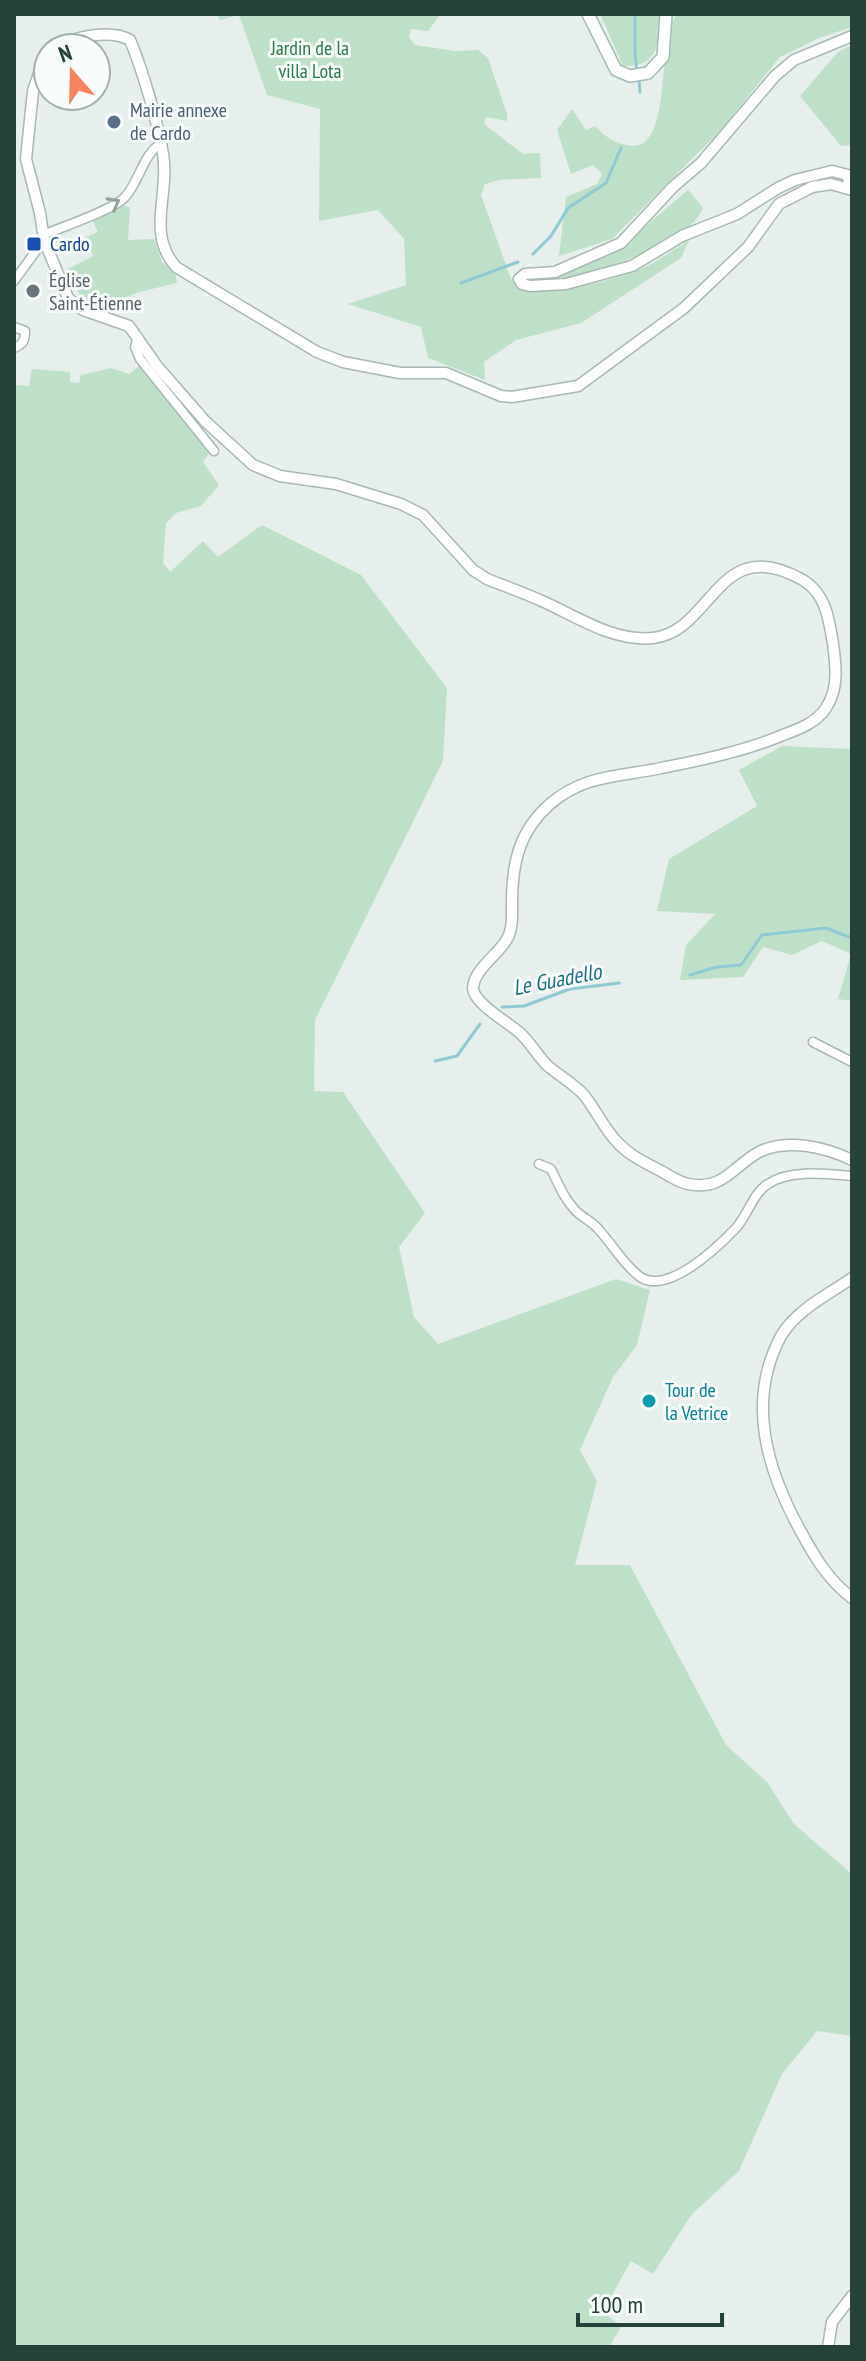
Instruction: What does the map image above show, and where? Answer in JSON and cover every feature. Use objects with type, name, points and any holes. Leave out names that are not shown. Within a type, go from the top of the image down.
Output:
[{"type":"main road","points":[[588,14],[616,70],[630,76],[648,73],[663,57],[666,14]]},
{"type":"street","points":[[112,35],[130,40],[160,144],[164,164],[160,241],[176,267],[317,352],[343,362],[400,373],[446,373],[495,395],[512,397],[578,386],[684,308],[748,247],[779,204],[812,187],[831,184],[850,189],[848,175],[841,171],[795,180],[737,214],[682,236],[632,266],[566,284],[530,286],[522,284],[519,279],[525,274],[555,272],[621,243],[673,187],[701,163],[775,76],[794,60],[852,36]]},
{"type":"street","points":[[32,101],[26,159],[44,238],[68,298],[83,310],[129,326],[157,366],[205,421],[253,465],[280,476],[336,484],[401,504],[423,515],[473,570],[487,579],[618,636],[647,638],[671,633],[725,580],[752,567],[770,567],[803,580],[818,592],[827,609],[837,672],[828,706],[818,718],[770,741],[658,769],[606,775],[581,784],[552,802],[529,826],[517,850],[508,938],[477,977],[473,988],[486,1007],[519,1032],[546,1064],[583,1094],[616,1141],[633,1157],[684,1183],[702,1185],[722,1181],[759,1152],[779,1146],[804,1146],[852,1160]]},
{"type":"street","points":[[14,281],[44,238],[122,200],[132,189],[154,148],[160,144]]},
{"type":"street","points":[[14,327],[25,331],[25,339],[14,348]]},
{"type":"street","points":[[138,337],[135,347],[140,359],[214,451]]},
{"type":"street","points":[[813,1042],[852,1062]]},
{"type":"street","points":[[539,1164],[551,1169],[566,1199],[578,1213],[597,1226],[626,1263],[642,1278],[654,1282],[668,1280],[706,1256],[748,1214],[760,1189],[771,1181],[799,1175],[852,1176]]},
{"type":"street","points":[[852,1278],[798,1315],[782,1335],[770,1364],[762,1420],[770,1464],[794,1519],[816,1560],[852,1598]]},
{"type":"street","points":[[828,2347],[832,2322],[852,2296]]},
{"type":"green space","name":"Jardin de la villa Lota","points":[[217,14],[441,14],[428,31],[411,29],[409,37],[415,45],[455,51],[478,50],[488,58],[507,121],[486,117],[484,124],[523,154],[540,153],[541,178],[485,184],[481,195],[511,279],[540,289],[596,283],[645,267],[689,240],[681,258],[581,323],[516,340],[484,362],[485,380],[428,358],[421,327],[348,304],[406,285],[404,239],[378,210],[319,221],[320,109],[267,95],[239,15],[220,20]]},
{"type":"green space","points":[[661,14],[655,51],[650,58],[635,65],[623,66],[601,16]]},
{"type":"green space","points":[[678,14],[852,14],[852,27],[819,38],[780,57],[721,130],[612,239],[559,256],[566,197],[597,184],[602,174],[593,165],[571,174],[557,130],[572,109],[586,130],[595,126],[616,142],[642,144],[652,133],[658,115],[667,45],[671,26]]},
{"type":"green space","points":[[852,45],[852,145],[841,146],[800,96],[838,52]]},
{"type":"green space","points":[[688,190],[703,208],[678,235],[639,255],[558,281],[557,277],[614,253]]},
{"type":"green space","points":[[121,204],[130,208],[128,240],[154,239],[162,262],[175,272],[177,283],[139,292],[106,306],[90,306],[80,296],[68,269],[93,256],[86,237],[98,232],[91,218]]},
{"type":"green space","points":[[139,366],[209,453],[203,462],[219,485],[201,506],[176,513],[166,523],[163,563],[170,572],[203,541],[218,557],[262,525],[361,575],[447,688],[443,761],[315,1020],[314,1091],[343,1092],[425,1213],[399,1247],[414,1317],[438,1344],[616,1279],[650,1290],[637,1345],[613,1377],[580,1450],[597,1481],[575,1565],[630,1565],[726,1745],[767,1782],[794,1824],[852,1874],[852,2036],[817,2031],[782,2074],[739,2171],[692,2214],[653,2274],[631,2261],[603,2311],[621,2327],[609,2347],[14,2347],[14,385],[29,386],[32,369],[70,372],[70,382],[79,383],[81,375],[111,368],[129,374]]},
{"type":"green space","points":[[782,746],[852,749],[852,1001],[838,999],[851,954],[822,941],[792,955],[763,947],[743,977],[680,980],[686,945],[715,914],[657,911],[669,859],[757,806],[739,770]]},
{"type":"waterway","points":[[635,14],[637,72]]},
{"type":"waterway","points":[[639,80],[640,92]]},
{"type":"waterway","points":[[533,254],[551,236],[568,208],[606,183],[621,148]]},
{"type":"waterway","points":[[461,283],[518,262]]},
{"type":"waterway","name":"Le Guadello","points":[[690,975],[717,967],[741,965],[762,935],[826,928],[852,938]]},
{"type":"waterway","name":"Le Guadello","points":[[502,1007],[524,1006],[570,989],[619,983]]},
{"type":"waterway","name":"Le Guadello","points":[[435,1061],[457,1056],[480,1024]]},
{"type":"place","name":"Mairie annexe de Cardo","points":[[114,122]]},
{"type":"place","name":"Cardo","points":[[34,244]]},
{"type":"place","name":"Église Saint-Étienne","points":[[33,291]]},
{"type":"place","name":"Tour de la Vetrice","points":[[649,1401]]}]
